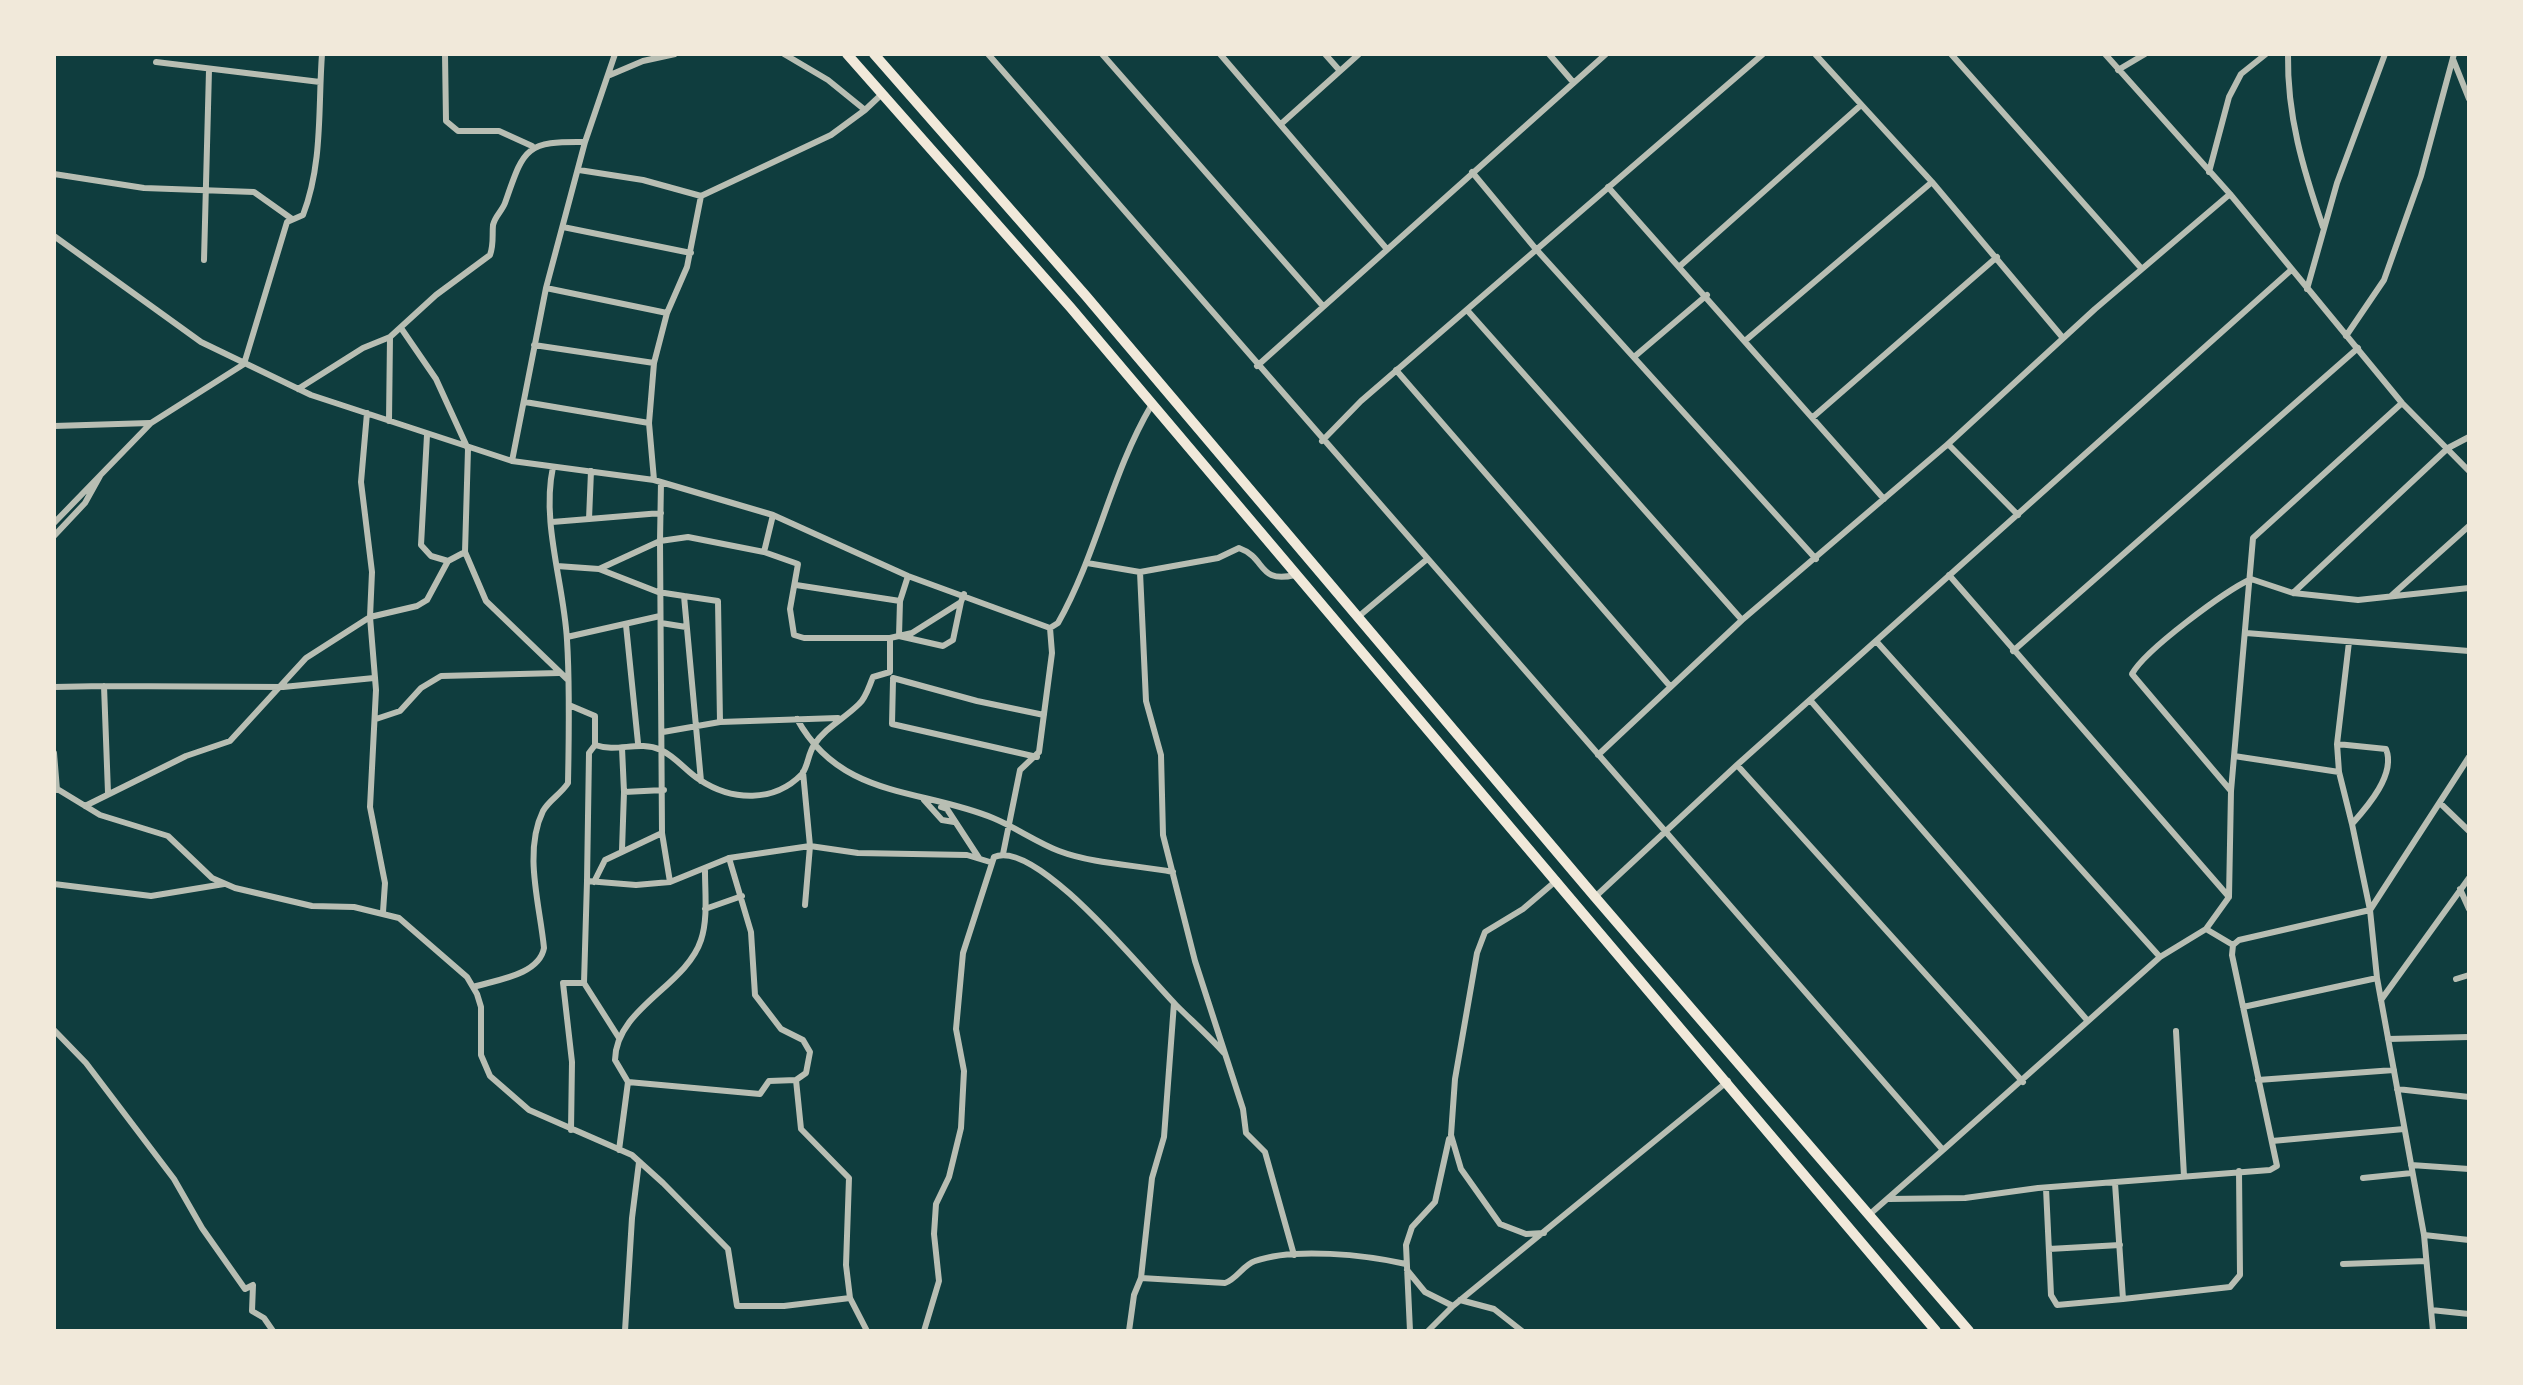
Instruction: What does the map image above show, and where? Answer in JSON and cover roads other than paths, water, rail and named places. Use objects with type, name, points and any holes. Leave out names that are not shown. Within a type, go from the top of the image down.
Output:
[{"type":"highway","points":[[847,54],[1071,308],[1151,406],[1728,1081],[1936,1331]]},
{"type":"highway","points":[[874,54],[1969,1331]]},
{"type":"street","points":[[54,523],[151,423],[244,364],[287,222],[303,215],[316,168],[322,54]]},
{"type":"street","points":[[445,54],[446,121],[458,131],[499,131],[532,146]]},
{"type":"street","points":[[512,461],[546,288],[585,142],[615,54]]},
{"type":"street","points":[[610,75],[643,61],[675,54]]},
{"type":"street","points":[[784,54],[828,80],[865,110]]},
{"type":"street","points":[[988,54],[1322,441],[1667,831],[1943,1150]]},
{"type":"street","points":[[1102,54],[1181,148],[1323,306]]},
{"type":"street","points":[[1220,54],[1386,248]]},
{"type":"street","points":[[1325,54],[1340,71]]},
{"type":"street","points":[[1281,124],[1359,54]]},
{"type":"street","points":[[1549,54],[1573,82]]},
{"type":"street","points":[[1257,366],[1606,54]]},
{"type":"street","points":[[1322,441],[1396,370],[1535,248],[1763,54]]},
{"type":"street","points":[[1815,54],[1932,182],[2063,338]]},
{"type":"street","points":[[1951,54],[2141,268]]},
{"type":"street","points":[[2105,54],[2230,194],[2290,271],[2402,403],[2469,471]]},
{"type":"street","points":[[2118,70],[2145,54]]},
{"type":"street","points":[[2209,172],[2229,97],[2241,74],[2265,54]]},
{"type":"street","points":[[2288,54],[2288,90],[2299,158],[2323,227]]},
{"type":"street","points":[[2307,290],[2323,227],[2385,54]]},
{"type":"street","points":[[2453,57],[2469,99]]},
{"type":"street","points":[[2346,336],[2384,280],[2421,176],[2453,57]]},
{"type":"street","points":[[156,62],[320,82]]},
{"type":"street","points":[[204,260],[209,70]]},
{"type":"street","points":[[579,170],[643,180],[701,196],[831,135],[883,93]]},
{"type":"street","points":[[1680,266],[1861,105]]},
{"type":"street","points":[[298,389],[363,348],[390,337],[436,295],[490,255],[493,223],[506,201],[519,162],[532,146],[549,142],[585,142]]},
{"type":"street","points":[[1472,172],[1535,248],[1816,559]]},
{"type":"street","points":[[54,174],[144,188],[254,192],[292,219]]},
{"type":"street","points":[[1746,340],[1932,182]]},
{"type":"street","points":[[1608,187],[1707,295],[1884,499]]},
{"type":"street","points":[[1598,755],[1669,685],[1742,620],[1948,444],[2141,268],[2230,194]]},
{"type":"street","points":[[670,882],[662,833],[664,790],[658,592],[661,513],[649,423],[654,363],[667,313],[691,253],[701,196]]},
{"type":"street","points":[[563,227],[691,253]]},
{"type":"street","points":[[54,236],[180,328],[244,364],[298,389],[468,449],[512,461],[657,481],[773,515],[908,576],[1050,628]]},
{"type":"street","points":[[1813,417],[1997,257]]},
{"type":"street","points":[[1595,897],[1737,765],[2290,271]]},
{"type":"street","points":[[546,288],[667,313]]},
{"type":"street","points":[[1634,357],[1707,295]]},
{"type":"street","points":[[1467,310],[1742,620]]},
{"type":"street","points":[[401,328],[436,379],[468,449],[465,552],[486,601],[567,679]]},
{"type":"street","points":[[389,421],[390,337]]},
{"type":"street","points":[[534,345],[654,363]]},
{"type":"street","points":[[2013,651],[2358,348]]},
{"type":"street","points":[[1396,370],[1669,685]]},
{"type":"street","points":[[525,402],[649,423]]},
{"type":"street","points":[[1870,1214],[2023,1082],[2087,1020],[2160,957],[2206,929],[2229,897],[2231,791],[2253,538],[2402,403]]},
{"type":"street","points":[[1050,628],[1058,623],[1087,563],[1125,456],[1151,406]]},
{"type":"street","points":[[367,413],[361,482],[372,572],[370,617],[376,719],[370,807],[385,883],[383,912]]},
{"type":"street","points":[[54,426],[151,423]]},
{"type":"street","points":[[427,435],[421,545],[431,556],[448,561]]},
{"type":"street","points":[[2293,593],[2448,448],[2469,437]]},
{"type":"street","points":[[1948,444],[2018,515]]},
{"type":"street","points":[[54,536],[85,503],[106,466]]},
{"type":"street","points":[[473,987],[530,968],[543,955],[534,844],[544,808],[568,783],[567,637],[552,522],[553,467]]},
{"type":"street","points":[[589,519],[591,471]]},
{"type":"street","points":[[552,522],[661,513]]},
{"type":"street","points":[[764,552],[773,515]]},
{"type":"street","points":[[2389,598],[2469,526]]},
{"type":"street","points":[[599,569],[660,541],[688,537],[764,552],[798,564],[790,609],[794,635],[804,638],[899,636],[927,625],[961,602]]},
{"type":"street","points":[[1087,563],[1140,572],[1218,558],[1239,548],[1246,551],[1267,574],[1277,579],[1295,575]]},
{"type":"street","points":[[85,806],[186,756],[230,741],[283,687],[306,658],[370,617],[417,606],[427,600],[448,561],[465,552]]},
{"type":"street","points":[[1358,617],[1426,560]]},
{"type":"street","points":[[557,566],[599,569],[658,592],[718,601],[720,722]]},
{"type":"street","points":[[1140,572],[1146,701],[1161,755],[1161,822],[1195,961],[1243,1109],[1246,1133],[1265,1152],[1294,1255]]},
{"type":"street","points":[[1949,575],[2229,897]]},
{"type":"street","points":[[899,636],[900,601],[908,576]]},
{"type":"street","points":[[2231,791],[2132,674],[2138,663],[2159,645],[2235,586],[2251,579],[2293,593],[2358,600],[2469,588]]},
{"type":"street","points":[[796,585],[900,601]]},
{"type":"street","points":[[899,636],[948,645],[953,640],[964,594]]},
{"type":"street","points":[[684,596],[701,781]]},
{"type":"street","points":[[567,637],[660,620],[686,627]]},
{"type":"street","points":[[626,625],[638,743]]},
{"type":"street","points":[[924,1331],[939,1281],[936,1204],[949,1177],[961,1128],[964,1071],[956,1029],[963,953],[990,862],[1003,854],[1020,770],[1037,757],[1052,653],[1050,628]]},
{"type":"street","points":[[2246,633],[2469,651]]},
{"type":"street","points":[[890,638],[892,724],[1037,757]]},
{"type":"street","points":[[1876,641],[2160,957]]},
{"type":"street","points":[[2349,642],[2337,744],[2339,772],[2370,910],[2377,978],[2424,1235],[2433,1331]]},
{"type":"street","points":[[805,905],[810,846],[803,772],[813,746],[838,718],[858,706],[873,677],[890,672]]},
{"type":"street","points":[[376,719],[400,711],[421,688],[441,676],[559,673]]},
{"type":"street","points":[[54,687],[283,687],[374,678]]},
{"type":"street","points":[[893,680],[1044,715]]},
{"type":"street","points":[[104,686],[108,793]]},
{"type":"street","points":[[1810,700],[2087,1020]]},
{"type":"street","points":[[569,705],[595,716],[595,745],[589,753],[590,881],[584,983],[619,1038]]},
{"type":"street","points":[[663,732],[720,722],[838,718]]},
{"type":"street","points":[[797,719],[813,746],[844,770],[898,793],[992,817],[1061,852],[1173,872]]},
{"type":"street","points":[[595,745],[622,748],[638,743],[663,751],[701,781],[724,793],[743,797],[778,790],[803,772]]},
{"type":"street","points":[[2337,744],[2386,749],[2389,758],[2372,798],[2352,824]]},
{"type":"street","points":[[622,748],[622,850]]},
{"type":"street","points":[[54,753],[56,788],[116,822],[168,836],[212,878],[224,884],[282,900],[383,912],[399,918],[467,977],[473,987],[481,1007],[483,1066],[490,1076],[529,1110],[639,1162],[728,1249],[737,1306],[784,1306],[850,1298]]},
{"type":"street","points":[[2234,756],[2339,772]]},
{"type":"street","points":[[2233,945],[2249,936],[2370,910],[2469,757]]},
{"type":"street","points":[[1737,765],[2023,1082]]},
{"type":"street","points":[[624,792],[664,790]]},
{"type":"street","points":[[924,800],[947,809],[979,858]]},
{"type":"street","points":[[924,800],[942,820],[954,822]]},
{"type":"street","points":[[2441,804],[2469,831]]},
{"type":"street","points":[[590,881],[605,860],[662,833]]},
{"type":"street","points":[[590,881],[636,885],[670,882],[705,871],[729,858],[810,846],[839,852],[979,858],[990,862]]},
{"type":"street","points":[[1003,854],[1036,867],[1080,906],[1139,961],[1174,1003],[1224,1053]]},
{"type":"street","points":[[628,1082],[760,1094],[769,1081],[796,1080],[806,1073],[810,1052],[803,1040],[781,1029],[755,995],[751,932],[729,858]]},
{"type":"street","points":[[619,1150],[628,1082],[615,1060],[619,1038],[697,947],[705,909],[705,871]]},
{"type":"street","points":[[2381,1000],[2469,878]]},
{"type":"street","points":[[1410,1331],[1406,1245],[1412,1227],[1435,1202],[1451,1135],[1455,1079],[1477,953],[1485,932],[1523,909],[1557,880]]},
{"type":"street","points":[[54,884],[151,896],[224,884]]},
{"type":"street","points":[[2460,889],[2469,909]]},
{"type":"street","points":[[705,909],[742,896]]},
{"type":"street","points":[[2206,929],[2233,945]]},
{"type":"street","points":[[1889,1199],[1965,1198],[2046,1188],[2270,1170],[2277,1166],[2232,955],[2233,945]]},
{"type":"street","points":[[2456,979],[2469,975]]},
{"type":"street","points":[[2243,1007],[2377,978]]},
{"type":"street","points":[[571,1130],[572,1062],[563,983],[584,983]]},
{"type":"street","points":[[1129,1331],[1134,1295],[1141,1278],[1150,1194],[1164,1137],[1174,1003]]},
{"type":"street","points":[[54,1030],[86,1063],[174,1179],[202,1228],[245,1289],[253,1285],[252,1311],[255,1316],[264,1318],[273,1331]]},
{"type":"street","points":[[2176,1031],[2184,1176]]},
{"type":"street","points":[[2388,1039],[2469,1037]]},
{"type":"street","points":[[2258,1080],[2394,1070]]},
{"type":"street","points":[[796,1080],[801,1129],[849,1178],[846,1265],[850,1298],[867,1331]]},
{"type":"street","points":[[1428,1331],[1460,1300],[1728,1081]]},
{"type":"street","points":[[2397,1089],[2469,1097]]},
{"type":"street","points":[[2272,1141],[2404,1129]]},
{"type":"street","points":[[1451,1135],[1461,1169],[1500,1224],[1526,1234],[1544,1233]]},
{"type":"street","points":[[625,1331],[639,1162]]},
{"type":"street","points":[[2411,1165],[2469,1169]]},
{"type":"street","points":[[2046,1188],[2051,1295],[2057,1305],[2230,1287],[2236,1283],[2240,1275],[2239,1171]]},
{"type":"street","points":[[2363,1178],[2412,1173]]},
{"type":"street","points":[[2115,1183],[2123,1299]]},
{"type":"street","points":[[2424,1235],[2469,1240]]},
{"type":"street","points":[[2049,1249],[2120,1245]]},
{"type":"street","points":[[1141,1278],[1225,1283],[1251,1262],[1294,1255],[1379,1258],[1406,1267],[1425,1292],[1453,1306]]},
{"type":"street","points":[[2343,1264],[2426,1261]]},
{"type":"street","points":[[1460,1300],[1494,1309],[1522,1331]]},
{"type":"street","points":[[2431,1310],[2469,1314]]}]
